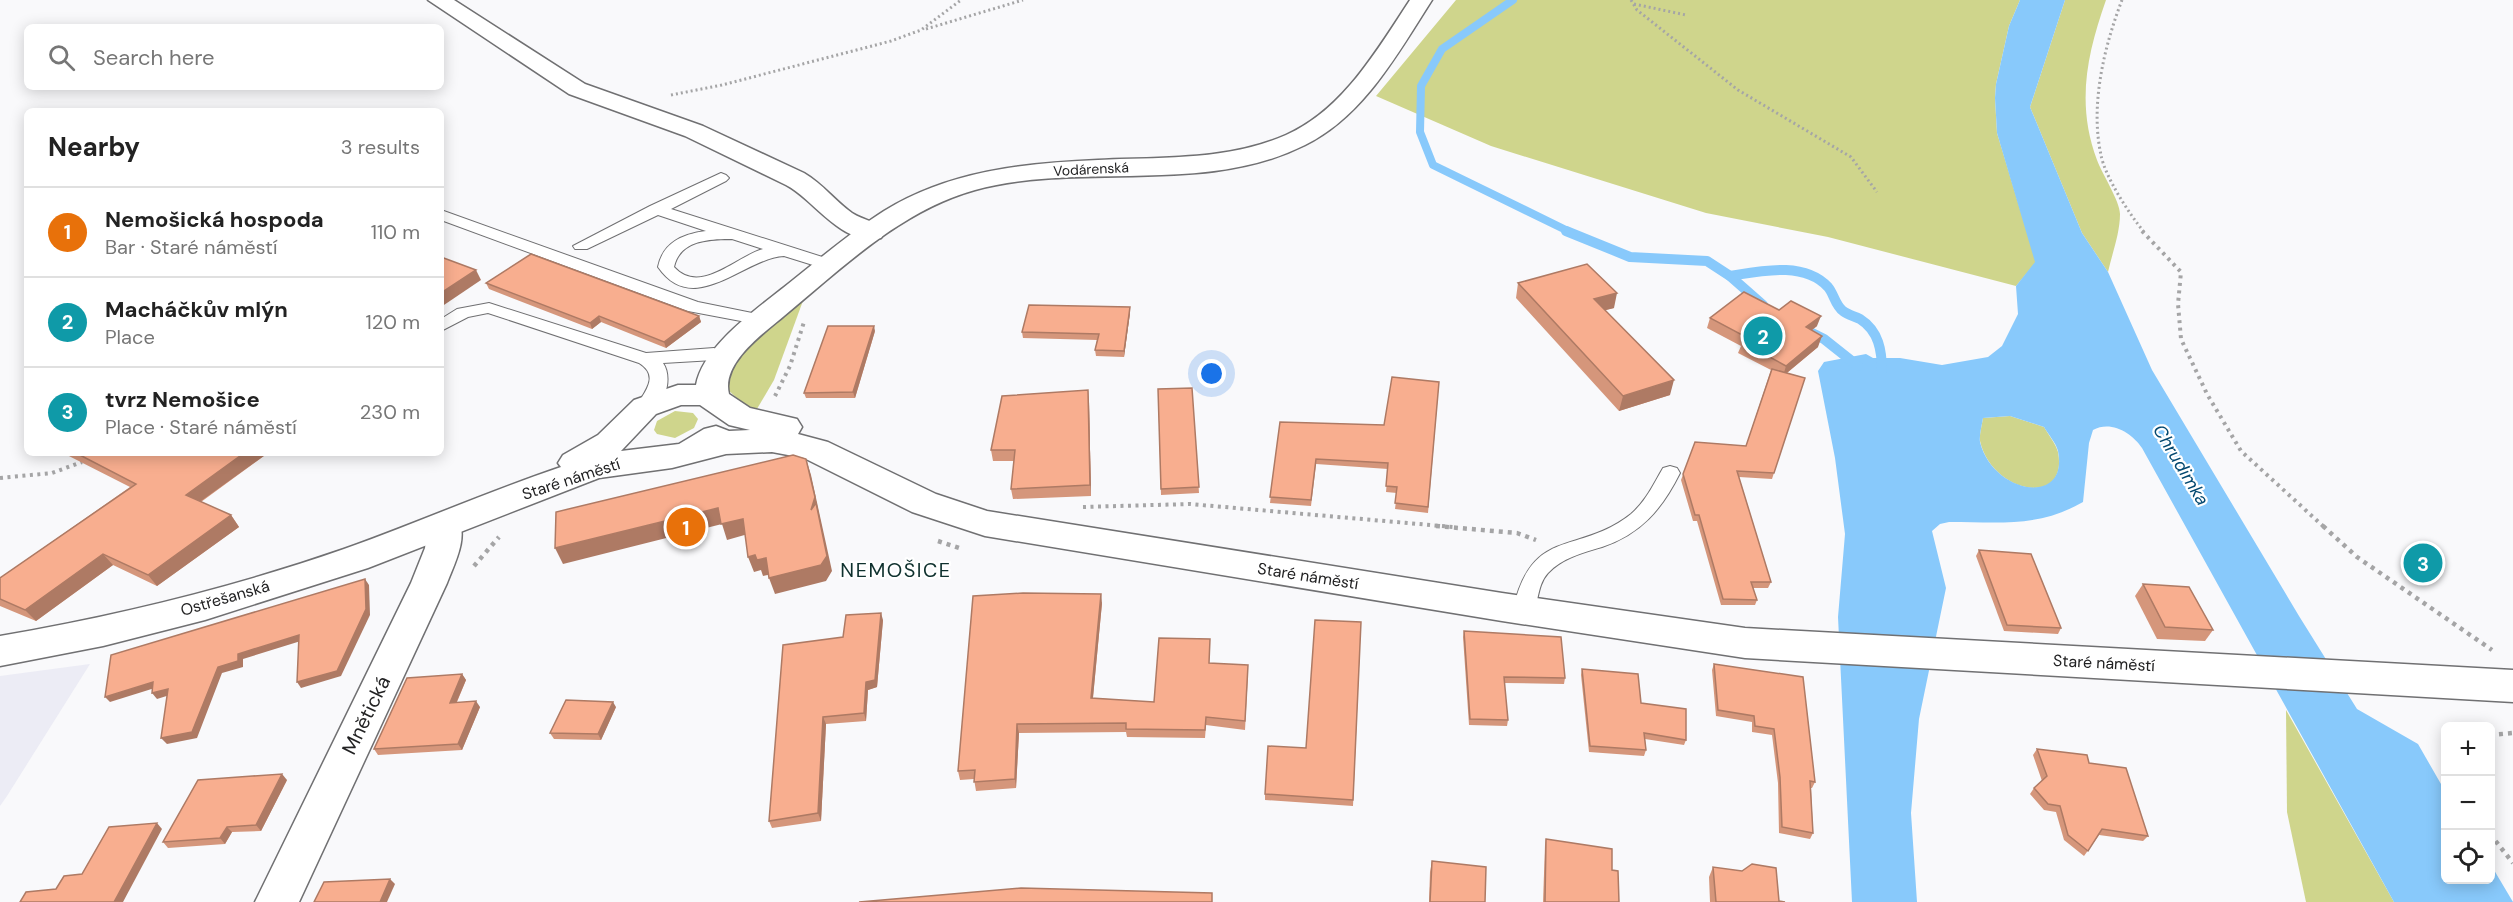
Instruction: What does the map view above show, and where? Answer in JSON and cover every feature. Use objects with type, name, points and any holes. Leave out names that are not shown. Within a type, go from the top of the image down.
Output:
[{"type":"street","points":[[440,0],[569,85],[694,131],[795,179],[810,187],[842,218],[871,232]]},
{"type":"street","name":"Vodárenská","points":[[642,410],[678,388],[714,354],[762,320],[871,232],[913,205],[972,183],[1059,170],[1215,161],[1248,155],[1293,141],[1340,112],[1358,91],[1414,11]]},
{"type":"street","name":"Vodárenská","points":[[718,402],[711,388],[718,367],[762,320]]},
{"type":"street","name":"Staré náměstí","points":[[485,508],[600,450],[642,410],[686,394],[703,395],[718,402],[734,414],[792,429],[850,466]]},
{"type":"street","name":"Staré náměstí","points":[[697,450],[712,441],[721,430],[725,413],[718,402]]},
{"type":"street","name":"Staré náměstí","points":[[642,410],[624,433],[629,447],[638,454],[659,459]]},
{"type":"street","name":"Staré náměstí","points":[[445,525],[485,508],[611,463],[659,459],[747,441],[816,450],[924,503],[985,523],[1710,638],[1777,645],[2513,686]]},
{"type":"street","name":"Ostřešanská","points":[[0,651],[98,632],[247,592],[340,564],[445,525]]},
{"type":"street","name":"Mnětická","points":[[277,902],[429,583],[443,548],[445,525]]},
{"type":"lane","points":[[582,246],[721,178]]},
{"type":"lane","points":[[656,209],[829,265]]},
{"type":"lane","points":[[444,216],[694,307],[762,320]]},
{"type":"lane","points":[[733,234],[701,236],[682,244],[669,255],[666,267],[674,277],[708,281],[727,275],[761,255],[786,251]]},
{"type":"lane","points":[[444,324],[472,309],[489,308],[645,359],[657,366],[660,372],[657,390],[642,410]]},
{"type":"lane","points":[[645,359],[714,354]]},
{"type":"lane","points":[[1524,610],[1530,581],[1540,567],[1565,550],[1630,525],[1655,503],[1670,473]]},
{"type":"path","points":[[921,30],[961,0]]},
{"type":"path","points":[[621,104],[722,85],[891,41],[1023,0]]},
{"type":"path","points":[[2122,0],[2107,39],[2104,57],[2097,119],[2101,157],[2129,213],[2153,245],[2181,272],[2178,304],[2181,339],[2207,394],[2241,451],[2357,557],[2494,651]]},
{"type":"path","points":[[1632,2],[1686,15]]},
{"type":"path","points":[[1632,2],[1637,10],[1738,90],[1851,157],[1877,192]]},
{"type":"path","points":[[759,421],[790,366],[813,295],[810,290],[802,287]]},
{"type":"path","points":[[0,478],[46,474],[71,468],[82,462]]},
{"type":"path","points":[[1074,507],[1190,504],[1517,533],[1565,550]]},
{"type":"path","points":[[2495,735],[2513,733]]},
{"type":"path","points":[[2495,840],[2513,863]]},
{"type":"shaded area","points":[[90,664],[7,796],[0,806],[0,676]]},
{"type":"green space","points":[[1456,0],[2020,0],[2009,26],[1996,84],[1997,133],[2036,262],[2016,286],[1828,237],[1706,213],[1491,146],[1376,96]]},
{"type":"green space","points":[[2065,0],[2106,0],[2089,60],[2086,99],[2087,119],[2097,160],[2117,202],[2120,214],[2108,272],[2082,233],[2030,107]]},
{"type":"green space","points":[[804,298],[774,380],[754,414],[726,388],[736,355]]},
{"type":"green space","points":[[675,411],[693,413],[698,419],[694,428],[675,438],[657,434],[654,430],[657,421]]},
{"type":"green space","points":[[2010,416],[2044,427],[2054,442],[2058,452],[2058,470],[2052,481],[2041,487],[2028,487],[2013,483],[1999,473],[1987,459],[1980,441],[1983,418]]},
{"type":"green space","points":[[2286,710],[2394,902],[2306,902],[2287,812]]},
{"type":"water","name":"Chrudimka","points":[[2020,0],[2065,0],[2030,107],[2082,233],[2108,272],[2152,370],[2357,709],[2418,744],[2441,784],[2441,884],[2495,884],[2495,872],[2513,902],[2394,902],[2142,448],[2127,433],[2107,426],[2093,430],[2089,443],[2083,502],[2034,520],[2002,523],[1949,522],[1940,524],[1932,531],[1946,588],[1919,719],[1911,813],[1917,902],[1852,902],[1838,617],[1845,534],[1835,458],[1818,371],[1824,362],[1866,354],[1873,358],[1900,358],[1942,365],[1988,357],[2002,346],[2018,314],[2016,286],[2035,262],[1997,133],[1996,84],[2009,26]],"holes":[[[2010,416],[2044,427],[2058,451],[2058,469],[2052,481],[2042,486],[2028,487],[2013,482],[1999,473],[1988,460],[1980,442],[1983,418]]]},
{"type":"building","points":[[531,254],[699,316],[664,342],[599,316],[590,323],[486,283]]},
{"type":"building","points":[[444,258],[476,270],[444,291]]},
{"type":"building","points":[[1587,264],[1617,293],[1594,299],[1674,380],[1623,396],[1518,283]]},
{"type":"building","points":[[1744,292],[1779,310],[1791,301],[1821,316],[1806,327],[1822,336],[1786,366],[1742,342],[1748,338],[1710,318]]},
{"type":"building","points":[[1029,305],[1130,307],[1124,351],[1095,350],[1099,334],[1022,332]]},
{"type":"building","points":[[828,326],[874,326],[853,392],[804,393]]},
{"type":"building","points":[[1772,369],[1805,378],[1774,473],[1737,471],[1771,582],[1751,582],[1757,600],[1723,599],[1699,515],[1695,515],[1683,474],[1695,442],[1746,446]]},
{"type":"building","points":[[1392,377],[1439,382],[1428,507],[1395,503],[1397,487],[1386,486],[1388,463],[1316,459],[1311,500],[1270,497],[1280,422],[1384,425]]},
{"type":"building","points":[[1192,388],[1199,487],[1161,489],[1158,389]]},
{"type":"building","points":[[1088,390],[1090,485],[1011,489],[1015,450],[991,450],[1002,396]]},
{"type":"building","points":[[793,455],[806,459],[815,497],[811,510],[816,503],[827,556],[821,565],[769,578],[766,558],[757,560],[755,555],[748,557],[743,519],[721,524],[718,508],[555,548],[556,512]]},
{"type":"building","points":[[82,456],[240,456],[186,495],[231,515],[148,575],[103,554],[25,610],[0,599],[0,578],[136,484]]},
{"type":"building","points":[[1979,550],[2031,554],[2061,628],[2007,625]]},
{"type":"building","points":[[365,579],[366,609],[337,671],[297,682],[299,635],[238,654],[238,661],[218,667],[192,732],[161,738],[168,689],[152,693],[153,682],[105,697],[111,655]]},
{"type":"building","points":[[2143,584],[2189,587],[2213,630],[2165,627]]},
{"type":"building","points":[[1023,593],[1101,594],[1091,698],[1154,702],[1159,638],[1210,639],[1209,663],[1248,665],[1245,721],[1206,717],[1205,730],[1126,729],[1126,723],[1017,724],[1015,779],[974,782],[975,770],[958,771],[973,596]]},
{"type":"building","points":[[881,613],[875,680],[866,682],[864,713],[823,717],[818,813],[769,821],[783,645],[843,637],[846,615]]},
{"type":"building","points":[[1315,620],[1361,622],[1353,800],[1265,794],[1268,746],[1306,748]]},
{"type":"building","points":[[1464,631],[1561,637],[1565,678],[1504,677],[1508,720],[1470,719]]},
{"type":"building","points":[[1714,664],[1803,677],[1815,782],[1810,781],[1813,833],[1782,827],[1780,777],[1774,729],[1755,726],[1754,716],[1718,710]]},
{"type":"building","points":[[1582,669],[1638,674],[1641,703],[1686,709],[1686,740],[1644,733],[1646,750],[1590,746]]},
{"type":"building","points":[[462,674],[450,703],[476,701],[458,744],[374,749],[407,678]]},
{"type":"building","points":[[566,700],[613,702],[598,734],[550,733]]},
{"type":"building","points":[[2037,749],[2087,755],[2089,763],[2126,768],[2148,836],[2102,829],[2088,851],[2068,835],[2060,806],[2048,804],[2034,788],[2047,776]]},
{"type":"building","points":[[282,774],[256,825],[227,827],[220,838],[163,842],[198,780]]},
{"type":"building","points":[[157,823],[114,902],[20,902],[26,892],[56,889],[64,876],[82,874],[109,827]]},
{"type":"building","points":[[1546,839],[1612,849],[1612,870],[1618,871],[1619,902],[1545,902]]},
{"type":"building","points":[[1432,861],[1486,867],[1485,902],[1430,902]]},
{"type":"building","points":[[1752,864],[1776,868],[1779,901],[1785,902],[1716,902],[1713,867],[1742,871]]},
{"type":"building","points":[[390,879],[380,902],[314,902],[324,882]]},
{"type":"building","points":[[1021,888],[1212,893],[1212,902],[859,902]]},
{"type":"waterway","points":[[1513,0],[1442,49],[1421,86],[1420,132],[1433,165],[1570,232]]},
{"type":"waterway","points":[[1566,231],[1630,257],[1707,261],[1730,276]]},
{"type":"waterway","points":[[1730,276],[1782,270],[1795,271],[1818,279],[1828,287],[1840,309],[1860,319],[1871,329],[1880,349],[1882,372]]},
{"type":"waterway","points":[[1730,276],[1763,305]]},
{"type":"waterway","points":[[1810,332],[1824,339],[1858,366]]},
{"type":"place","name":"Macháčkův mlýn","points":[[1763,336]]},
{"type":"place","name":"Nemošická hospoda","points":[[686,527]]},
{"type":"place","name":"tvrz Nemošice","points":[[2423,563]]},
{"type":"district","name":"NEMOŠICE","points":[[896,570]]}]
